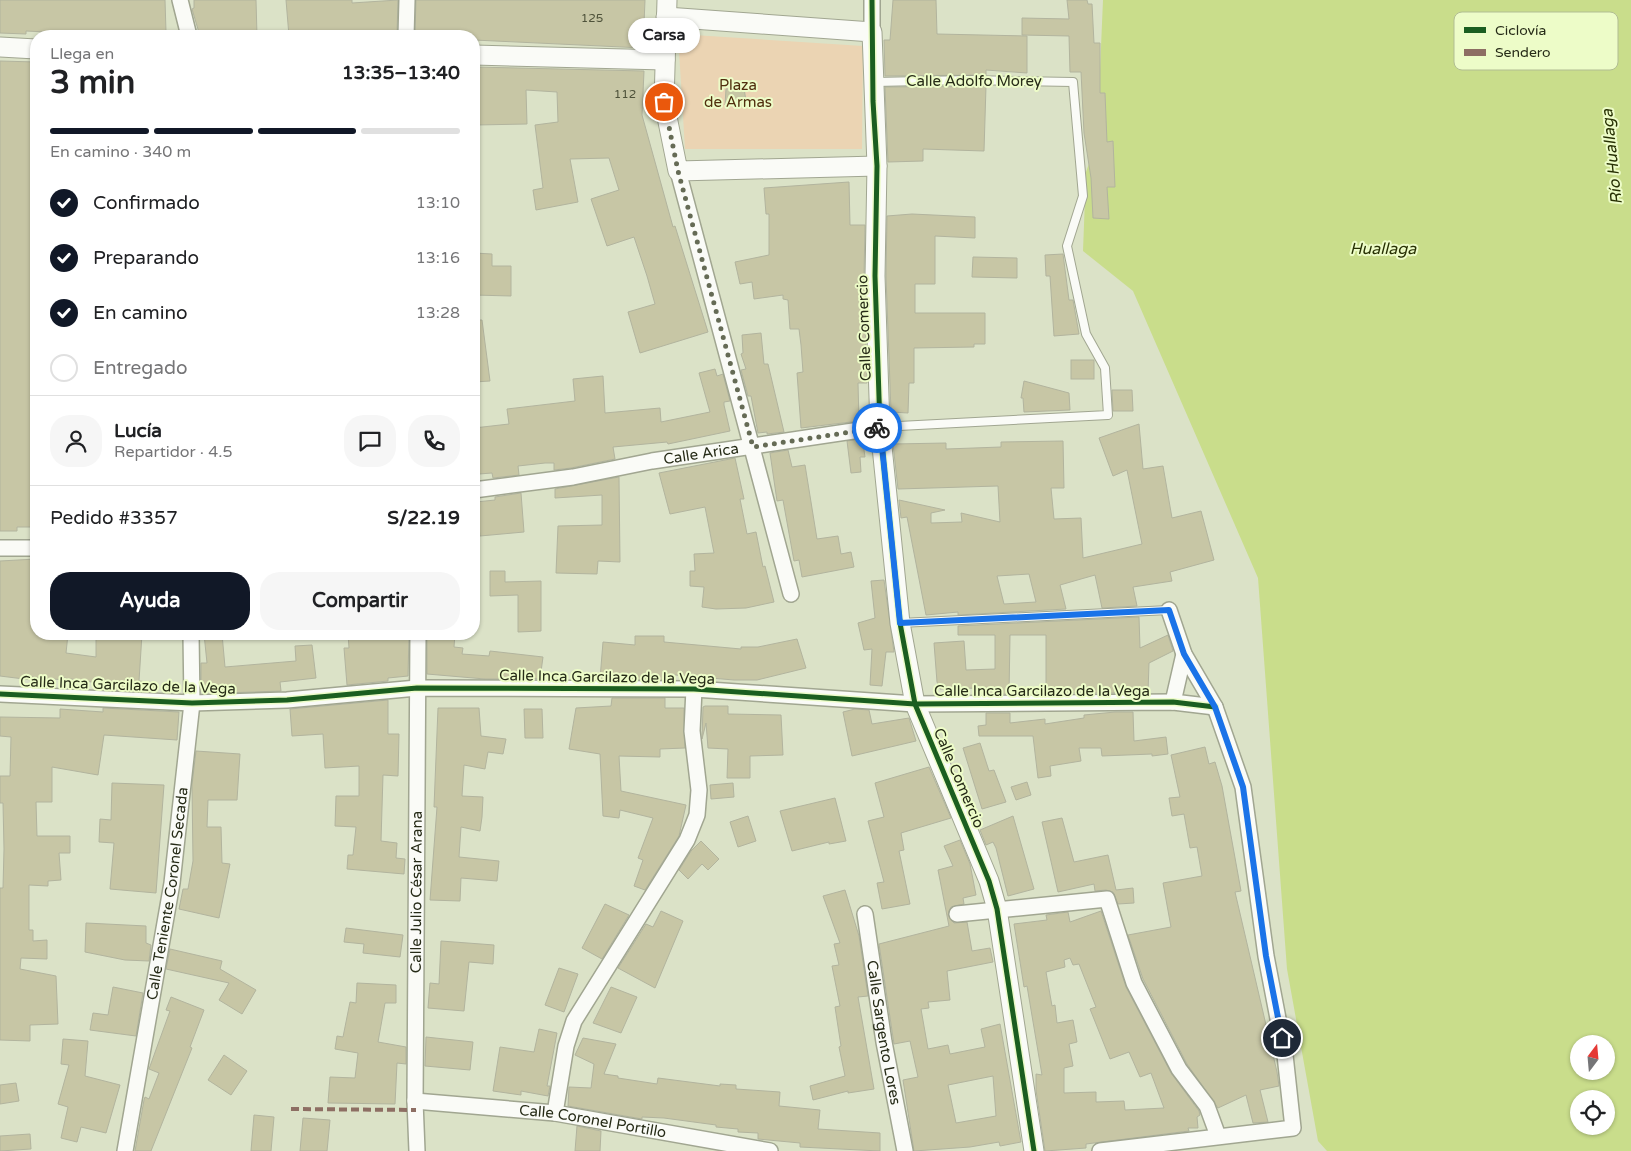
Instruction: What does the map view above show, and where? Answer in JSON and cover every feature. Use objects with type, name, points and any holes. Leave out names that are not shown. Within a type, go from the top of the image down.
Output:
[{"type":"street","points":[[180,0],[188,30]]},
{"type":"street","points":[[406,30],[407,0]]},
{"type":"street","points":[[791,594],[678,171],[664,102],[667,8],[872,32],[872,0]]},
{"type":"street","name":"Calle Comercio","points":[[872,32],[877,166],[874,276],[880,427],[900,623],[915,704],[989,880],[998,909],[1034,1151]]},
{"type":"street","points":[[0,47],[30,49]]},
{"type":"street","points":[[480,54],[665,60]]},
{"type":"street","points":[[678,171],[877,166]]},
{"type":"street","name":"Calle Arica","points":[[480,489],[573,477],[652,461],[880,427]]},
{"type":"street","points":[[0,548],[30,548]]},
{"type":"street","points":[[1100,1151],[1292,1128],[1285,1055],[1266,956],[1243,787],[1215,707],[1184,654],[1169,610]]},
{"type":"street","name":"Calle Teniente Coronel Secada","points":[[125,1151],[172,884],[192,703],[191,640]]},
{"type":"street","name":"Calle Julio César Arana","points":[[417,1151],[415,1101],[418,640]]},
{"type":"street","points":[[1173,702],[1184,654]]},
{"type":"street","name":"Calle Inca Garcilazo de la Vega","points":[[0,694],[192,703],[287,700],[418,688],[694,689],[915,704],[1173,702],[1215,707]]},
{"type":"street","points":[[555,1113],[566,1046],[574,1022],[687,840],[697,815],[699,790],[692,731],[694,689]]},
{"type":"street","points":[[957,914],[1107,899],[1134,983],[1179,1069],[1206,1106],[1218,1136]]},
{"type":"street","name":"Calle Sargento Lores","points":[[865,914],[884,1042],[905,1151]]},
{"type":"street","name":"Calle Coronel Portillo","points":[[415,1101],[555,1113],[770,1151]]},
{"type":"lane","name":"Calle Adolfo Morey","points":[[874,82],[968,80],[1073,82],[1083,196],[1068,246],[1086,334],[1105,368],[1108,415]]},
{"type":"lane","name":"Calle Arica","points":[[880,427],[1108,415]]},
{"type":"lane","points":[[900,623],[1169,610]]},
{"type":"green space","name":"Plaza de Armas","points":[[678,34],[863,46],[862,149],[685,149]]},
{"type":"water","name":"Huallaga","points":[[1103,0],[1631,0],[1631,1151],[1327,1151],[1318,1141],[1287,969],[1258,578],[1133,291],[1083,251],[1086,172],[1097,141]]},
{"type":"building","points":[[0,0],[165,0],[166,30],[30,30],[26,31],[26,34],[0,33]]},
{"type":"building","points":[[194,0],[256,0],[257,30],[198,30],[192,9],[194,8]]},
{"type":"building","points":[[286,0],[352,0],[352,3],[398,0],[397,30],[288,30]]},
{"type":"building","points":[[416,0],[645,0],[643,48],[480,40],[480,30],[415,30]]},
{"type":"building","points":[[893,0],[936,0],[937,34],[1027,36],[1027,73],[986,70],[986,75],[885,76],[884,40],[890,40]]},
{"type":"building","points":[[1067,0],[1087,0],[1088,4],[1092,4],[1094,43],[1100,43],[1100,93],[1105,93],[1107,142],[1113,141],[1115,187],[1107,187],[1109,219],[1093,218],[1091,178],[1084,133],[1081,72],[1070,72],[1069,36],[1022,35],[1022,18],[1069,19]]},
{"type":"building","points":[[0,61],[30,62],[30,527],[17,527],[17,531],[0,531]]},
{"type":"building","points":[[480,67],[644,71],[642,115],[673,227],[675,226],[708,332],[640,353],[628,312],[655,304],[647,276],[634,237],[607,246],[591,199],[619,190],[609,158],[570,159],[578,202],[536,210],[533,190],[543,188],[535,125],[558,122],[557,92],[526,90],[527,124],[480,125]]},
{"type":"building","points":[[986,86],[984,151],[923,149],[923,161],[888,162],[885,87]]},
{"type":"building","points":[[744,88],[746,101],[725,105],[726,89]]},
{"type":"building","points":[[849,182],[850,225],[865,225],[864,276],[867,383],[858,383],[859,421],[801,428],[797,373],[803,372],[801,345],[799,329],[790,329],[788,300],[783,299],[783,295],[754,299],[752,282],[740,284],[735,262],[769,255],[769,214],[766,214],[764,188]]},
{"type":"building","points":[[912,214],[975,217],[975,238],[935,236],[935,284],[915,284],[915,313],[985,313],[985,344],[974,344],[974,347],[914,348],[914,383],[909,383],[908,413],[891,412],[886,276],[887,216]]},
{"type":"building","points":[[480,253],[492,254],[492,266],[511,266],[511,296],[480,295]]},
{"type":"building","points":[[1063,254],[1069,300],[1073,300],[1079,334],[1054,336],[1050,276],[1046,276],[1045,255]]},
{"type":"building","points":[[973,257],[1017,258],[1017,278],[972,277]]},
{"type":"building","points":[[480,320],[482,320],[490,381],[480,382]]},
{"type":"building","points":[[761,333],[764,364],[768,364],[784,432],[758,433],[751,396],[748,396],[741,370],[746,369],[741,354],[743,353],[742,335]]},
{"type":"building","points":[[1071,360],[1094,360],[1094,379],[1071,379]]},
{"type":"building","points":[[715,369],[717,376],[723,374],[730,401],[724,402],[724,405],[730,431],[668,444],[667,442],[613,447],[615,459],[571,468],[554,470],[554,463],[545,463],[518,466],[519,475],[493,478],[492,473],[480,474],[480,427],[509,424],[507,409],[575,401],[573,379],[603,376],[605,413],[660,408],[661,422],[710,412],[699,373]]},
{"type":"building","points":[[1024,381],[1069,393],[1070,410],[1024,412],[1023,398],[1021,398]]},
{"type":"building","points":[[1112,390],[1132,390],[1133,411],[1113,411]]},
{"type":"building","points":[[1139,424],[1143,469],[1163,466],[1172,518],[1201,511],[1214,560],[1170,572],[1172,581],[1133,587],[1137,606],[1102,608],[1095,575],[1060,585],[1066,609],[958,615],[958,612],[926,615],[907,517],[901,518],[899,500],[945,510],[931,513],[931,523],[962,522],[961,513],[1000,522],[998,486],[898,489],[893,444],[946,443],[946,449],[1001,447],[1001,442],[1063,441],[1064,488],[1051,488],[1054,519],[1081,518],[1083,558],[1142,544],[1127,470],[1113,476],[1099,438]],"holes":[[[1029,574],[1036,602],[1004,604],[997,576]]]},
{"type":"building","points":[[860,439],[860,443],[863,443],[865,457],[860,457],[861,472],[851,473],[847,441]]},
{"type":"building","points":[[788,450],[792,467],[805,465],[817,539],[838,536],[841,554],[851,552],[854,567],[802,577],[799,560],[794,561],[783,500],[777,501],[770,453]]},
{"type":"building","points":[[735,458],[744,499],[740,499],[747,534],[756,532],[763,567],[765,566],[774,602],[746,608],[716,609],[702,607],[704,587],[690,586],[690,571],[695,571],[694,554],[714,553],[705,507],[670,514],[659,473]]},
{"type":"building","points":[[619,477],[620,562],[598,561],[597,574],[556,573],[558,526],[602,525],[602,495],[555,498],[555,489]]},
{"type":"building","points":[[521,493],[524,532],[480,536],[480,502],[495,500],[495,497]]},
{"type":"building","points":[[30,559],[30,640],[67,640],[66,653],[96,657],[96,640],[142,640],[139,681],[156,683],[155,692],[105,690],[105,684],[64,678],[64,680],[32,677],[32,680],[0,676],[0,561]]},
{"type":"building","points":[[490,571],[505,571],[505,582],[541,581],[541,631],[518,632],[518,595],[490,596]]},
{"type":"building","points":[[884,580],[894,652],[886,652],[882,686],[870,685],[872,649],[864,650],[858,623],[875,618],[871,581]]},
{"type":"building","points":[[1139,617],[1140,648],[1168,635],[1173,651],[1149,663],[1148,693],[1046,693],[1046,635],[1010,635],[1009,694],[981,694],[980,688],[940,689],[937,682],[934,643],[964,641],[966,670],[995,669],[995,635],[958,635],[958,626]]},
{"type":"building","points":[[635,636],[664,636],[664,642],[741,649],[741,647],[758,647],[797,639],[806,668],[757,680],[664,674],[664,680],[600,679],[603,642],[635,645]]},
{"type":"building","points":[[205,640],[223,640],[225,667],[296,661],[295,646],[312,645],[316,678],[280,682],[281,691],[223,693],[201,688],[201,663],[207,663]]},
{"type":"building","points":[[348,640],[409,640],[408,676],[388,678],[388,681],[347,685],[344,648],[349,648]]},
{"type":"building","points":[[427,640],[455,640],[454,647],[463,648],[462,654],[489,656],[490,651],[543,657],[540,679],[515,677],[515,679],[485,679],[427,674]]},
{"type":"building","points":[[612,698],[665,698],[665,708],[684,708],[685,748],[660,749],[660,757],[619,756],[621,791],[686,805],[679,836],[645,890],[634,886],[643,860],[638,858],[653,818],[620,810],[619,818],[603,816],[600,754],[569,749],[576,708],[611,706]]},
{"type":"building","points":[[388,700],[388,734],[399,734],[398,776],[383,775],[381,841],[397,843],[396,858],[405,859],[404,874],[347,869],[348,855],[353,855],[356,827],[335,826],[336,796],[359,796],[359,766],[325,768],[323,734],[292,736],[290,709]]},
{"type":"building","points":[[728,706],[728,714],[781,715],[783,755],[750,756],[750,778],[727,778],[728,749],[708,748],[706,723],[702,739],[703,707]]},
{"type":"building","points":[[103,708],[179,712],[177,740],[104,735],[98,775],[52,767],[52,802],[36,802],[37,836],[70,836],[70,853],[59,853],[61,880],[48,881],[48,886],[29,885],[29,930],[33,930],[33,941],[47,940],[47,959],[21,958],[20,969],[56,976],[58,1024],[30,1025],[30,1041],[0,1040],[0,888],[3,888],[4,849],[3,803],[0,803],[0,776],[10,776],[11,737],[0,736],[0,717],[60,718],[60,709],[103,712]]},
{"type":"building","points":[[438,708],[479,708],[481,736],[506,739],[503,754],[488,752],[485,769],[464,765],[462,796],[483,797],[482,817],[480,831],[461,827],[459,857],[499,861],[497,881],[461,878],[460,901],[430,900],[437,807],[434,807]]},
{"type":"building","points":[[524,709],[542,709],[543,738],[525,738]]},
{"type":"building","points":[[855,709],[869,710],[872,724],[909,718],[916,741],[852,756],[843,712]]},
{"type":"building","points":[[1133,712],[1134,741],[1166,737],[1168,754],[1152,756],[1152,754],[1102,756],[1101,748],[1079,748],[1081,761],[1050,766],[1051,776],[1038,778],[1033,736],[979,736],[978,726],[986,725],[986,713],[1010,713],[1010,723],[1045,719],[1045,724],[1084,718],[1084,715]]},
{"type":"building","points":[[980,743],[989,771],[994,770],[1006,802],[982,809],[963,748]]},
{"type":"building","points":[[1205,747],[1209,764],[1215,762],[1222,786],[1241,891],[1235,892],[1277,1072],[1279,1086],[1260,1090],[1268,1122],[1253,1123],[1246,1095],[1218,1108],[1187,1064],[1143,979],[1128,935],[1171,927],[1163,883],[1202,876],[1197,847],[1190,848],[1184,814],[1172,816],[1169,798],[1180,797],[1171,755]]},
{"type":"building","points":[[196,751],[240,754],[237,800],[208,800],[207,827],[221,827],[222,863],[230,864],[219,918],[179,909],[183,889],[188,889],[193,861],[192,785]]},
{"type":"building","points":[[929,767],[951,818],[901,833],[904,850],[899,851],[910,904],[882,909],[877,883],[884,882],[868,821],[884,817],[875,783]]},
{"type":"building","points":[[1027,782],[1031,795],[1016,800],[1011,787]]},
{"type":"building","points":[[112,783],[164,785],[156,893],[110,889],[114,843],[99,842],[100,819],[111,820]]},
{"type":"building","points":[[733,783],[734,797],[711,799],[710,785]]},
{"type":"building","points":[[835,798],[846,841],[829,844],[829,842],[792,851],[780,811]]},
{"type":"building","points":[[748,816],[756,841],[738,847],[730,822]]},
{"type":"building","points":[[1013,816],[1034,889],[1008,896],[996,848],[993,842],[986,845],[980,830]]},
{"type":"building","points":[[1062,818],[1074,862],[1108,855],[1116,890],[1133,888],[1134,903],[1118,904],[1113,892],[1106,890],[1095,891],[1094,884],[1058,892],[1042,822]]},
{"type":"building","points":[[960,840],[970,864],[976,895],[963,898],[964,904],[951,907],[948,915],[954,923],[967,922],[972,951],[990,948],[993,962],[947,971],[950,1000],[928,1002],[929,1008],[921,1009],[928,1049],[948,1045],[950,1054],[985,1047],[981,1029],[1000,1024],[1021,1142],[1000,1146],[999,1142],[970,1147],[914,1151],[903,1080],[918,1077],[910,1041],[894,1044],[879,944],[949,926],[938,870],[953,866],[944,846]],"holes":[[[993,1076],[996,1116],[956,1123],[948,1085]]]},
{"type":"building","points":[[701,841],[719,859],[708,870],[702,864],[688,879],[679,870],[691,851]]},
{"type":"building","points":[[845,890],[859,936],[868,996],[858,997],[874,1089],[848,1093],[848,1091],[813,1100],[810,1086],[845,1076],[839,1047],[841,1046],[835,1007],[840,1006],[832,966],[839,965],[834,944],[840,943],[823,896]]},
{"type":"building","points":[[605,904],[629,915],[602,959],[582,948]]},
{"type":"building","points":[[661,911],[683,921],[655,988],[618,968],[646,924],[653,927]]},
{"type":"building","points":[[1101,911],[1126,987],[1171,1073],[1199,1111],[1200,1115],[1197,1117],[1198,1128],[1188,1128],[1189,1131],[1086,1144],[1086,1148],[1045,1151],[1036,1090],[1036,1074],[1042,1075],[1027,986],[1024,987],[1014,924],[1047,920],[1046,915],[1068,912],[1070,922]],"holes":[[[1070,958],[1073,965],[1079,964],[1096,1007],[1090,1009],[1110,1059],[1129,1052],[1140,1077],[1151,1073],[1164,1108],[1125,1110],[1124,1101],[1096,1102],[1096,1092],[1064,1093],[1064,1068],[1073,1066],[1069,1044],[1077,1042],[1073,1020],[1057,1023],[1055,1005],[1052,1006],[1046,972],[1065,967],[1064,960]]]},
{"type":"building","points":[[86,923],[146,926],[146,943],[151,945],[149,961],[125,960],[85,952]]},
{"type":"building","points":[[346,928],[403,935],[400,957],[363,953],[364,944],[344,942]]},
{"type":"building","points":[[441,941],[494,945],[493,964],[469,962],[464,1011],[428,1008],[430,983],[439,984]]},
{"type":"building","points":[[170,949],[222,961],[220,969],[256,990],[242,1014],[219,1000],[229,983],[166,969]]},
{"type":"building","points":[[559,968],[578,974],[564,1012],[545,1005]]},
{"type":"building","points":[[357,983],[396,985],[396,1003],[385,1003],[378,1042],[406,1047],[406,1064],[397,1063],[395,1104],[328,1103],[330,1077],[355,1078],[358,1053],[335,1049],[337,1036],[343,1037],[350,1002],[356,1003]]},
{"type":"building","points":[[113,987],[143,993],[136,1036],[90,1030],[93,1013],[108,1015]]},
{"type":"building","points":[[611,987],[637,997],[621,1033],[593,1023]]},
{"type":"building","points":[[171,997],[204,1010],[190,1047],[192,1048],[151,1151],[135,1151],[144,1100],[145,1097],[149,1099],[159,1073],[149,1069],[170,1011],[166,1010]]},
{"type":"building","points":[[539,1029],[557,1033],[547,1086],[550,1086],[548,1096],[521,1091],[521,1095],[493,1091],[500,1047],[534,1052]]},
{"type":"building","points":[[426,1037],[473,1042],[470,1070],[425,1066]]},
{"type":"building","points":[[583,1038],[616,1044],[604,1074],[657,1084],[658,1078],[720,1086],[720,1084],[736,1085],[736,1089],[780,1092],[779,1106],[820,1110],[818,1129],[880,1133],[880,1151],[800,1147],[800,1143],[758,1139],[758,1133],[738,1132],[738,1129],[716,1127],[716,1125],[664,1118],[642,1117],[642,1119],[568,1106],[569,1087],[591,1088],[594,1064],[575,1055]]},
{"type":"building","points":[[63,1039],[88,1041],[85,1076],[120,1085],[106,1133],[81,1127],[77,1142],[61,1138],[68,1107],[58,1104],[69,1065],[61,1064]]},
{"type":"building","points":[[224,1055],[247,1071],[231,1095],[208,1080]]},
{"type":"building","points":[[16,1083],[19,1101],[0,1104],[0,1085]]},
{"type":"building","points":[[254,1115],[274,1117],[271,1151],[251,1151]]},
{"type":"building","points":[[303,1118],[330,1120],[327,1151],[300,1151]]},
{"type":"building","points":[[577,1126],[601,1131],[600,1151],[575,1151]]},
{"type":"building","points":[[30,1134],[31,1149],[0,1151],[0,1136]]},
{"type":"marked path","points":[[291,1109],[416,1110]]},
{"type":"cycle path","points":[[872,0],[873,101],[877,166],[875,276],[880,427],[900,623],[915,704],[989,881],[997,909],[1034,1151]]},
{"type":"cycle path","points":[[0,694],[192,703],[287,700],[417,688],[694,689],[915,704],[1173,702],[1215,707]]},
{"type":"way so far","points":[[664,102],[678,171],[753,447],[877,428]]},
{"type":"place","name":"Carsa","points":[[664,102]]},
{"type":"route","points":[[877,428],[880,427],[900,623],[1169,610],[1184,654],[1215,707],[1243,787],[1266,956],[1282,1038]]},
{"type":"water label","name":"Río Huallaga","points":[[1611,157]]}]
